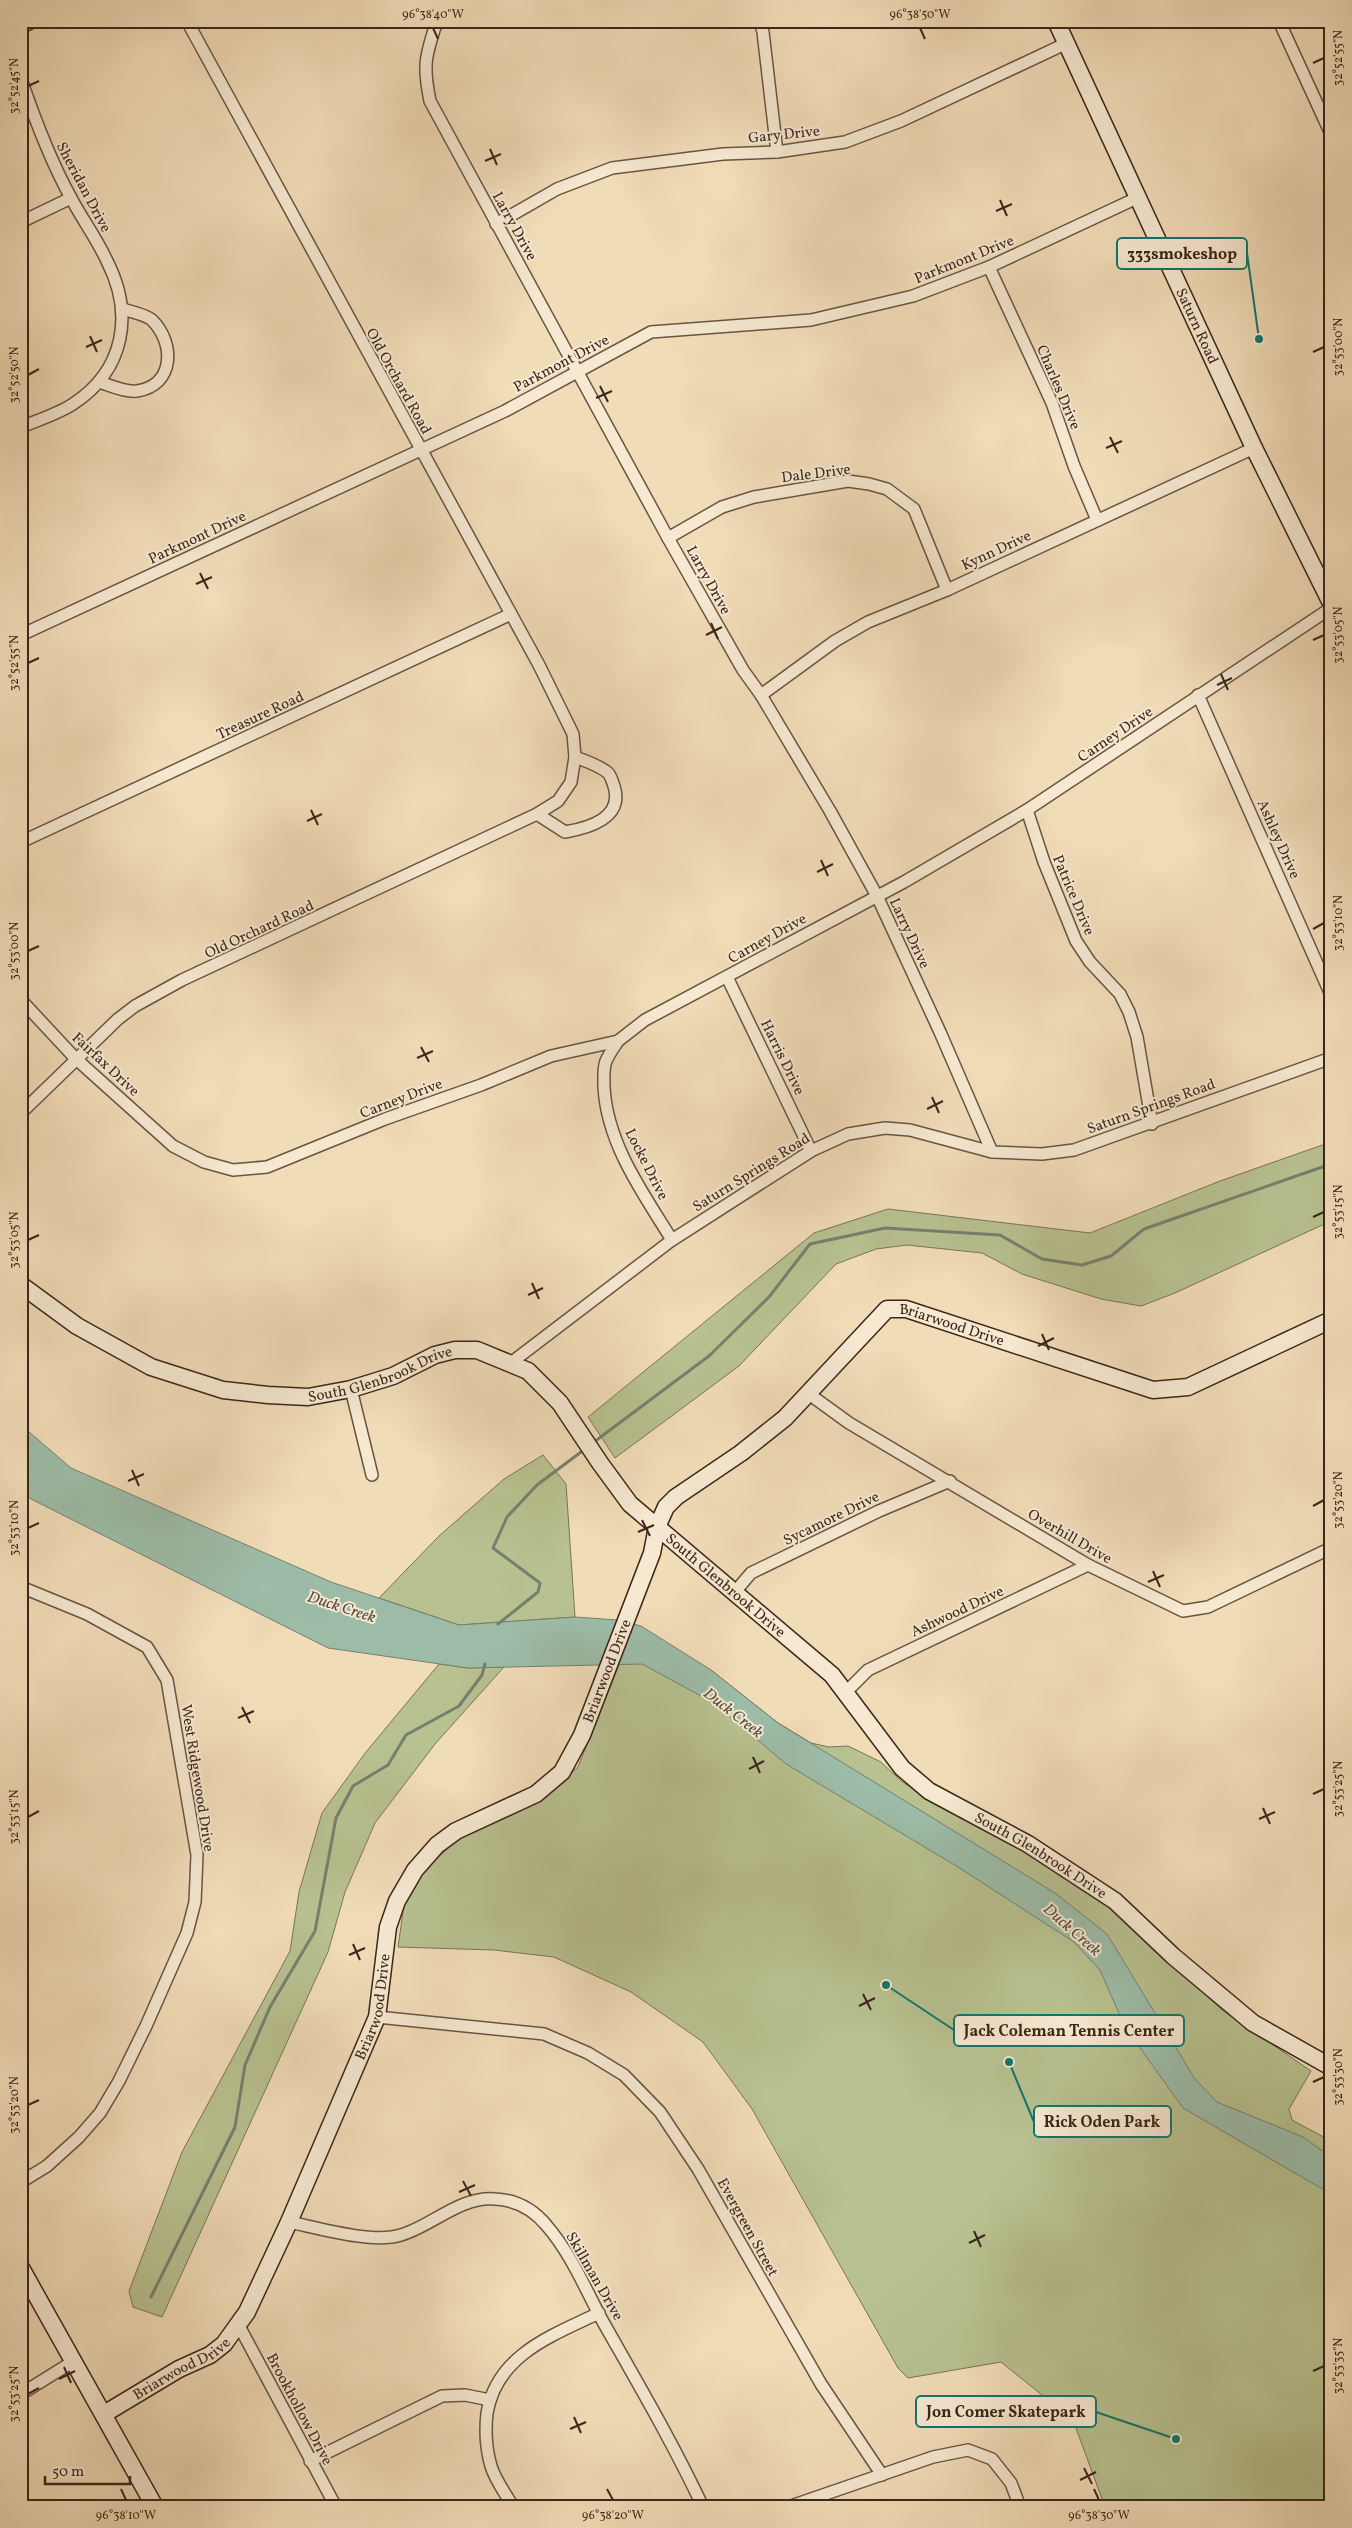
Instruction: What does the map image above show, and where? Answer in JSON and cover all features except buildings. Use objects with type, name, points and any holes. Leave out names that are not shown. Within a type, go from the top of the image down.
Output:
[{"type":"street","points":[[21,25],[29,21]]},
{"type":"street","name":"Old Orchard Road","points":[[21,1112],[76,1058],[135,1006],[182,980],[537,814],[558,801],[571,782],[575,757],[573,734],[510,614],[187,21]]},
{"type":"street","name":"Larry Drive","points":[[439,21],[436,24],[425,56],[425,76],[430,101],[668,538],[743,670],[761,695],[830,810],[877,896],[940,1032],[992,1152]]},
{"type":"street","points":[[760,21],[763,32],[777,152]]},
{"type":"street","name":"Saturn Road","points":[[1056,21],[1254,448],[1331,603]]},
{"type":"street","points":[[1279,21],[1331,134]]},
{"type":"street","name":"Gary Drive","points":[[496,224],[557,189],[612,168],[723,154],[777,152],[845,142],[901,122],[1067,44]]},
{"type":"street","name":"Sheridan Drive","points":[[21,79],[45,146],[71,198],[108,262],[123,308],[122,338],[113,360],[99,382],[73,404],[21,427]]},
{"type":"street","name":"Parkmont Drive","points":[[21,635],[419,449],[505,411],[577,370],[651,332],[811,320],[913,296],[989,267],[1139,197]]},
{"type":"street","points":[[21,222],[71,198]]},
{"type":"street","name":"Charles Drive","points":[[989,267],[1052,403],[1074,466],[1097,520]]},
{"type":"street","points":[[99,382],[136,392],[156,383],[167,368],[169,354],[166,337],[150,318],[123,308]]},
{"type":"street","name":"Kynn Drive","points":[[761,695],[835,641],[868,622],[947,590],[1254,448]]},
{"type":"street","name":"Dale Drive","points":[[668,538],[722,507],[754,498],[848,481],[869,484],[887,489],[914,509],[947,590]]},
{"type":"street","name":"Carney Drive","points":[[173,1146],[204,1162],[233,1170],[267,1168],[385,1119],[481,1085],[551,1056],[618,1041],[645,1020],[877,896],[1027,810],[1331,608]]},
{"type":"street","name":"Treasure Road","points":[[21,842],[510,614]]},
{"type":"street","name":"Ashley Drive","points":[[1198,695],[1331,995]]},
{"type":"street","points":[[537,814],[565,832],[601,822],[614,808],[615,791],[609,774],[595,765],[575,757]]},
{"type":"street","name":"Patrice Drive","points":[[1027,810],[1044,862],[1076,941],[1090,962],[1120,994],[1129,1012],[1137,1037],[1152,1124]]},
{"type":"street","name":"Harris Drive","points":[[727,977],[811,1150]]},
{"type":"street","name":"Fairfax Drive","points":[[21,1000],[76,1058],[173,1146]]},
{"type":"street","name":"Locke Drive","points":[[618,1041],[606,1061],[603,1076],[605,1105],[617,1144],[635,1182],[672,1240]]},
{"type":"street","name":"Saturn Springs Road","points":[[512,1362],[672,1240],[811,1150],[848,1134],[885,1128],[910,1130],[992,1152],[1042,1154],[1074,1150],[1152,1124],[1331,1058]]},
{"type":"street","name":"South Glenbrook Drive","points":[[21,1285],[77,1326],[151,1367],[223,1390],[308,1397],[351,1389],[394,1376],[435,1355],[455,1350],[477,1350],[512,1362],[528,1371],[560,1403],[601,1465],[630,1504],[832,1675],[902,1768],[929,1791],[1028,1844],[1114,1901],[1173,1956],[1253,2023],[1331,2067]]},
{"type":"street","name":"Briarwood Drive","points":[[104,2414],[179,2369],[210,2355],[224,2344],[247,2312],[289,2222],[377,2017],[388,1927],[397,1901],[415,1870],[437,1845],[456,1830],[536,1794],[562,1772],[582,1735],[625,1619],[652,1553],[657,1527],[666,1507],[676,1496],[741,1453],[785,1418],[809,1394],[865,1330],[888,1309],[906,1309],[1153,1390],[1188,1387],[1331,1320]]},
{"type":"street","points":[[351,1389],[372,1475]]},
{"type":"street","name":"Overhill Drive","points":[[809,1394],[849,1423],[950,1481],[1088,1565],[1183,1611],[1208,1607],[1331,1548]]},
{"type":"street","name":"Sycamore Drive","points":[[734,1593],[751,1573],[879,1511],[950,1481]]},
{"type":"street","name":"Ashwood Drive","points":[[846,1692],[868,1670],[1088,1565]]},
{"type":"street","name":"West Ridgewood Drive","points":[[21,1587],[87,1614],[148,1646],[167,1680],[197,1855],[195,1902],[188,1933],[119,2081],[100,2113],[78,2137],[47,2166],[21,2182]]},
{"type":"street","name":"Evergreen Street","points":[[377,2017],[544,2034],[588,2053],[624,2075],[660,2112],[698,2169],[816,2376],[882,2475]]},
{"type":"street","name":"Skillman Drive","points":[[289,2222],[357,2236],[400,2236],[470,2203],[494,2198],[521,2204],[547,2224],[570,2257],[685,2468],[703,2507]]},
{"type":"street","points":[[21,2268],[155,2507]]},
{"type":"street","points":[[513,2507],[491,2468],[485,2430],[490,2400],[495,2386],[509,2365],[542,2340],[599,2313]]},
{"type":"street","name":"Brookhollow Drive","points":[[238,2324],[336,2507]]},
{"type":"street","points":[[21,2394],[74,2361]]},
{"type":"street","points":[[310,2461],[442,2396],[465,2395],[490,2400]]},
{"type":"street","points":[[788,2507],[933,2457],[968,2450],[992,2459],[1011,2483],[1020,2507]]},
{"type":"shaded area","points":[[1331,1142],[1331,1221],[1175,1293],[1141,1306],[1101,1299],[1022,1274],[982,1253],[907,1245],[876,1249],[836,1264],[739,1366],[615,1458],[588,1417],[814,1233],[888,1209],[1090,1233],[1220,1181]]},
{"type":"shaded area","points":[[543,1455],[566,1484],[575,1617],[459,1625],[379,1598],[439,1536],[504,1479]]},
{"type":"shaded area","points":[[635,1625],[711,1670],[778,1723],[811,1743],[829,1747],[848,1746],[881,1762],[901,1781],[939,1805],[1032,1854],[1103,1901],[1222,2010],[1311,2071],[1289,2109],[1292,2120],[1331,2141],[1331,2507],[1105,2507],[1073,2420],[1001,2362],[908,2378],[898,2368],[752,2109],[703,2042],[631,1992],[554,1957],[494,1950],[398,1947],[404,1905],[423,1871],[456,1841],[552,1791],[578,1767]]},
{"type":"shaded area","points":[[439,1664],[468,1668],[504,1667],[435,1744],[375,1823],[345,1892],[328,1952],[162,2317],[133,2307],[129,2291],[182,2152],[290,1951],[299,1892],[322,1813],[366,1752]]},
{"type":"water","name":"Duck Creek","points":[[21,1425],[71,1468],[331,1582],[459,1625],[575,1617],[617,1620],[641,1626],[711,1670],[778,1723],[1055,1893],[1107,1934],[1195,2079],[1217,2102],[1303,2137],[1331,2157],[1331,2194],[1183,2108],[1125,2027],[1100,1970],[1074,1942],[958,1867],[786,1764],[714,1703],[642,1664],[468,1668],[328,1648],[31,1499],[21,1490]]},
{"type":"waterway","points":[[594,1442],[709,1356],[769,1297],[810,1244],[885,1228],[1000,1235],[1042,1259],[1082,1265],[1111,1256],[1144,1229],[1331,1164]]},
{"type":"waterway","points":[[498,1624],[538,1592],[540,1583],[493,1548],[507,1517],[537,1485],[585,1449]]},
{"type":"waterway","points":[[151,2297],[235,2127],[245,2065],[270,2007],[315,1931],[336,1818],[353,1786],[388,1765],[406,1735],[459,1706],[482,1675],[485,1664]]},
{"type":"place","name":"333smokeshop","points":[[1259,339]]},
{"type":"place","name":"Jack Coleman Tennis Center","points":[[886,1985]]},
{"type":"place","name":"Rick Oden Park","points":[[1009,2062]]},
{"type":"place","name":"Jon Comer Skatepark","points":[[1176,2439]]}]
